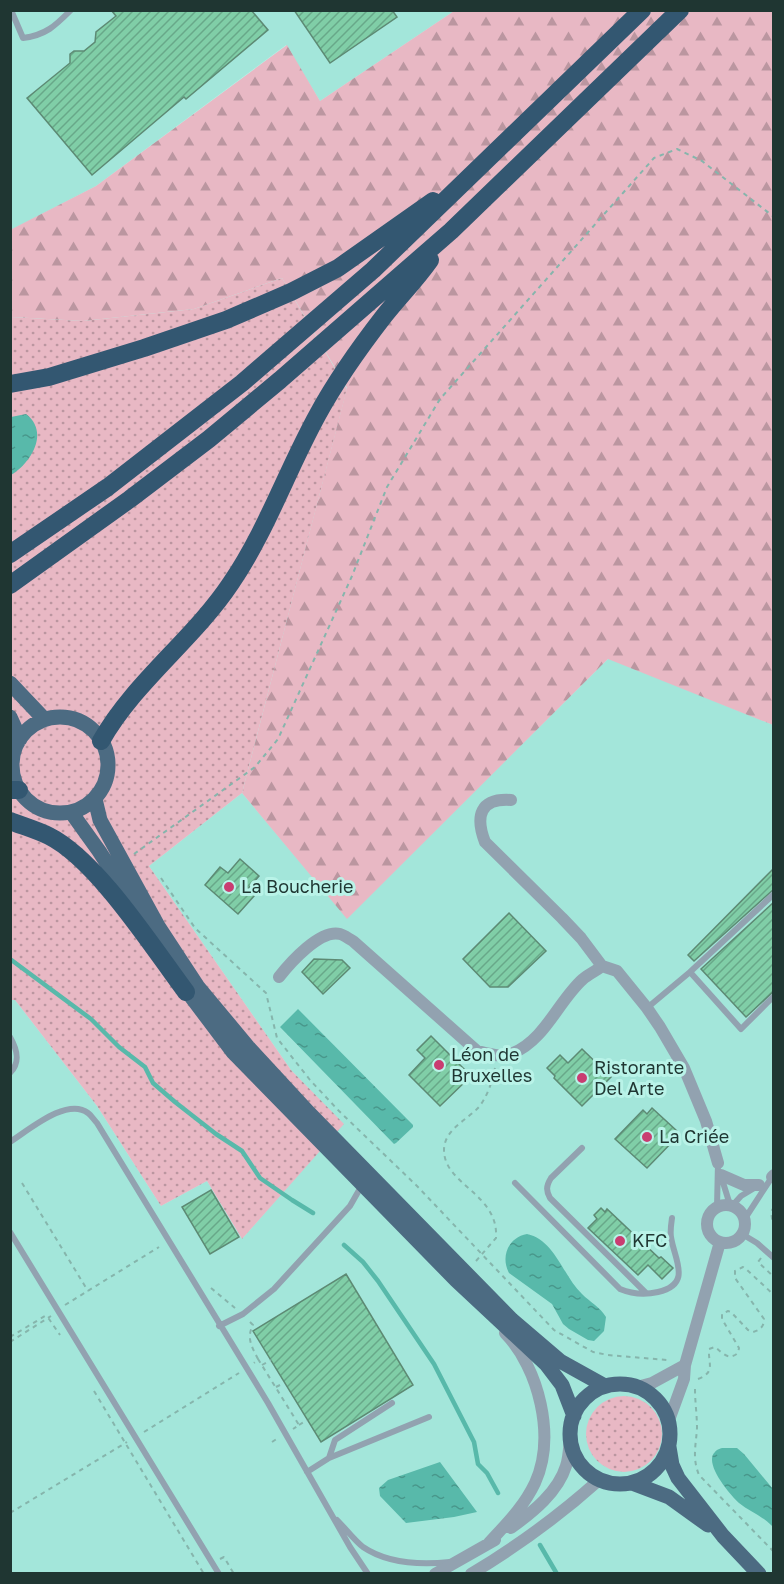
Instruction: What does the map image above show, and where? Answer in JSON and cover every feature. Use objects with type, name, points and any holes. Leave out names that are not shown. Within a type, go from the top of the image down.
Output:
[{"type":"highway","points":[[10,554],[108,487],[242,383],[374,270],[642,10]]},
{"type":"highway","points":[[10,585],[209,439],[280,380],[451,231],[680,10]]},
{"type":"highway","points":[[10,394],[49,377],[226,320],[291,292],[338,268],[472,176]]},
{"type":"highway","points":[[101,741],[114,718],[222,596],[261,533],[300,448],[338,380],[360,346],[412,284],[451,231]]},
{"type":"highway","points":[[10,384],[49,377]]},
{"type":"highway","points":[[10,821],[50,836],[82,860],[119,904],[186,992]]},
{"type":"main road","points":[[10,682],[45,720]]},
{"type":"main road","points":[[10,717],[20,740]]},
{"type":"main road","points":[[57,717],[71,718],[88,727],[101,741],[107,757],[107,774],[95,799],[81,808],[56,813],[41,809],[15,790],[13,756],[26,731],[45,720],[57,717]]},
{"type":"main road","points":[[95,799],[100,820],[122,862],[158,926],[198,987],[309,1113],[546,1364],[562,1385],[574,1416]]},
{"type":"main road","points":[[70,812],[147,924],[186,992],[233,1052],[362,1184],[461,1276],[560,1361],[604,1386]]},
{"type":"main road","points":[[669,1447],[662,1462],[648,1476],[632,1483],[616,1484],[599,1480],[585,1469],[575,1455],[570,1438],[574,1416],[580,1404],[604,1386],[629,1384],[645,1390],[656,1398],[666,1413],[672,1465],[678,1478],[723,1536],[759,1574]]},
{"type":"main road","points":[[632,1483],[669,1497],[723,1536]]},
{"type":"street","points":[[511,800],[499,799],[488,803],[481,813],[480,828],[485,842],[575,931],[602,966],[617,971],[647,1008],[684,1068],[706,1121],[719,1169],[744,1185],[759,1185]]},
{"type":"street","points":[[279,977],[292,961],[320,938],[340,934],[353,941],[477,1051],[497,1056],[513,1053],[528,1043],[550,1021],[582,980],[602,966]]},
{"type":"street","points":[[731,1206],[738,1209],[745,1226],[742,1234],[736,1240],[728,1243],[720,1242],[708,1231],[707,1223],[717,1207],[731,1206]]},
{"type":"street","points":[[668,1423],[684,1379],[685,1365],[720,1242]]},
{"type":"street","points":[[461,1276],[509,1336],[527,1365],[538,1389],[543,1424],[543,1454],[536,1480],[516,1515],[488,1545]]},
{"type":"street","points":[[637,1388],[652,1383],[685,1365]]},
{"type":"street","points":[[435,1574],[488,1545],[534,1511],[560,1480],[567,1464],[570,1438]]},
{"type":"street","points":[[472,1573],[559,1514],[599,1480]]},
{"type":"lane","points":[[11,10],[23,38],[38,36],[56,25],[71,10]]},
{"type":"lane","points":[[647,1008],[690,972],[774,894]]},
{"type":"lane","points":[[690,972],[741,1029],[774,996]]},
{"type":"lane","points":[[10,1037],[18,1059],[12,1070]]},
{"type":"lane","points":[[10,1142],[63,1109],[75,1108],[87,1112],[98,1123],[219,1326],[268,1403],[350,1547],[368,1574]]},
{"type":"lane","points":[[582,1148],[550,1178],[547,1192],[550,1198],[646,1293]]},
{"type":"lane","points":[[719,1169],[731,1206],[741,1196],[773,1176]]},
{"type":"lane","points":[[717,1207],[719,1169]]},
{"type":"lane","points":[[744,1220],[773,1176]]},
{"type":"lane","points":[[515,1183],[620,1289],[637,1294],[668,1289],[680,1274],[680,1266],[671,1240],[672,1218]]},
{"type":"lane","points":[[219,1326],[243,1314],[274,1289],[350,1206],[362,1184]]},
{"type":"lane","points":[[10,1232],[219,1574]]},
{"type":"lane","points":[[742,1234],[774,1258]]},
{"type":"lane","points":[[329,1458],[335,1440],[392,1404]]},
{"type":"lane","points":[[307,1472],[329,1458],[429,1417]]},
{"type":"lane","points":[[331,1513],[361,1546],[378,1556],[401,1562],[458,1561]]},
{"type":"path","points":[[122,862],[255,767],[278,739],[352,576],[387,487],[440,399],[654,158],[677,149],[702,161],[774,217]]},
{"type":"path","points":[[161,878],[195,928],[266,993],[277,1038],[310,1080],[339,1112],[417,1186],[554,1330],[593,1352],[662,1358],[685,1365],[693,1369],[695,1380],[702,1378],[711,1370],[709,1351],[713,1346],[727,1357],[738,1353],[740,1348],[738,1343],[722,1319],[724,1311],[731,1312],[748,1330],[753,1332],[762,1327],[764,1319],[735,1278],[734,1274],[739,1268],[746,1269],[774,1295]]},
{"type":"path","points":[[461,1276],[496,1238],[494,1218],[488,1208],[454,1173],[445,1159],[444,1147],[452,1130],[479,1106],[491,1086],[497,1056]]},
{"type":"path","points":[[22,1183],[88,1291]]},
{"type":"path","points":[[774,1207],[771,1212],[774,1232]]},
{"type":"path","points":[[10,1342],[168,1241]]},
{"type":"path","points":[[10,1513],[246,1369],[258,1359],[249,1337],[253,1325],[204,1281]]},
{"type":"path","points":[[10,1336],[45,1316],[49,1318],[60,1336]]},
{"type":"path","points":[[262,1365],[271,1360]]},
{"type":"path","points":[[276,1388],[284,1383]]},
{"type":"path","points":[[90,1385],[204,1574]]},
{"type":"path","points":[[695,1387],[697,1427],[693,1455],[699,1475],[774,1552]]},
{"type":"path","points":[[299,1425],[307,1420]]},
{"type":"shaded area","points":[[11,11],[454,11],[320,101],[286,45],[96,186],[11,230]]},
{"type":"shaded area","points":[[609,658],[773,725],[773,1573],[11,1573],[10,1000],[15,1000],[97,1106],[161,1206],[207,1181],[242,1239],[343,1124],[291,1070],[149,866],[242,793],[347,918]]},
{"type":"green space","points":[[454,11],[773,11],[773,725],[608,659],[347,919],[242,793],[347,388],[282,278],[194,309],[83,321],[11,317],[10,230],[96,186],[287,45],[320,101]]},
{"type":"green space","points":[[282,278],[347,389],[242,793],[149,866],[291,1070],[344,1124],[242,1239],[207,1181],[161,1206],[97,1106],[15,1000],[11,1000],[11,317],[83,321],[194,309]]},
{"type":"green space","points":[[624,1396],[638,1399],[651,1407],[659,1420],[662,1434],[659,1448],[651,1461],[638,1469],[624,1472],[610,1469],[597,1461],[589,1448],[586,1434],[589,1420],[597,1407],[610,1399]]},
{"type":"water","points":[[26,414],[37,429],[35,447],[25,463],[11,475],[11,417]]},
{"type":"water","points":[[298,1009],[413,1125],[396,1143],[394,1144],[280,1027]]},
{"type":"water","points":[[527,1234],[545,1243],[575,1286],[606,1317],[604,1331],[594,1341],[569,1329],[563,1324],[552,1304],[509,1273],[505,1260],[508,1248],[515,1239]]},
{"type":"water","points":[[723,1448],[737,1448],[773,1489],[773,1527],[739,1503],[719,1479],[712,1463],[712,1457],[716,1451]]},
{"type":"water","points":[[440,1462],[477,1512],[406,1523],[380,1496],[379,1488],[388,1480]]},
{"type":"building","points":[[111,10],[251,10],[268,30],[92,175],[27,98],[70,63],[70,54],[74,51],[84,51],[95,42],[96,32],[116,16]]},
{"type":"building","points":[[294,10],[392,10],[397,17],[330,63]]},
{"type":"building","name":"La Boucherie","points":[[240,859],[259,876],[247,890],[254,896],[238,914],[205,885],[220,867],[228,873]]},
{"type":"building","points":[[774,868],[774,889],[694,961],[688,955]]},
{"type":"building","points":[[774,902],[774,991],[746,1017],[701,969]]},
{"type":"building","points":[[509,913],[546,951],[508,987],[490,987],[463,959]]},
{"type":"building","points":[[314,959],[342,960],[350,968],[323,994],[302,972]]},
{"type":"building","name":"Léon de Bruxelles","points":[[431,1036],[471,1076],[440,1106],[409,1075],[425,1058],[417,1050]]},
{"type":"building","name":"Ristorante Del Arte","points":[[582,1049],[611,1077],[582,1106],[547,1068],[560,1055],[568,1063]]},
{"type":"building","name":"La Criée","points":[[652,1108],[677,1131],[675,1133],[678,1136],[647,1168],[615,1139],[643,1110],[647,1114]]},
{"type":"building","points":[[211,1190],[239,1237],[210,1254],[182,1207]]},
{"type":"building","name":"KFC","points":[[601,1208],[605,1212],[607,1209],[659,1258],[661,1257],[673,1268],[662,1279],[648,1265],[638,1275],[588,1228],[597,1219],[594,1215]]},
{"type":"building","points":[[346,1274],[413,1385],[321,1442],[253,1331]]},
{"type":"waterway","points":[[10,959],[91,1019],[119,1047],[145,1067],[153,1083],[216,1134],[242,1151],[260,1178],[313,1213]]},
{"type":"waterway","points":[[344,1245],[363,1262],[378,1281],[434,1364],[474,1442],[478,1464],[487,1473],[498,1493]]},
{"type":"waterway","points":[[540,1545],[557,1574]]},
{"type":"place","name":"La Boucherie","points":[[229,887]]},
{"type":"place","name":"Léon de Bruxelles","points":[[439,1065]]},
{"type":"place","name":"Ristorante Del Arte","points":[[582,1078]]},
{"type":"place","name":"La Criée","points":[[647,1137]]},
{"type":"place","name":"KFC","points":[[620,1241]]}]
